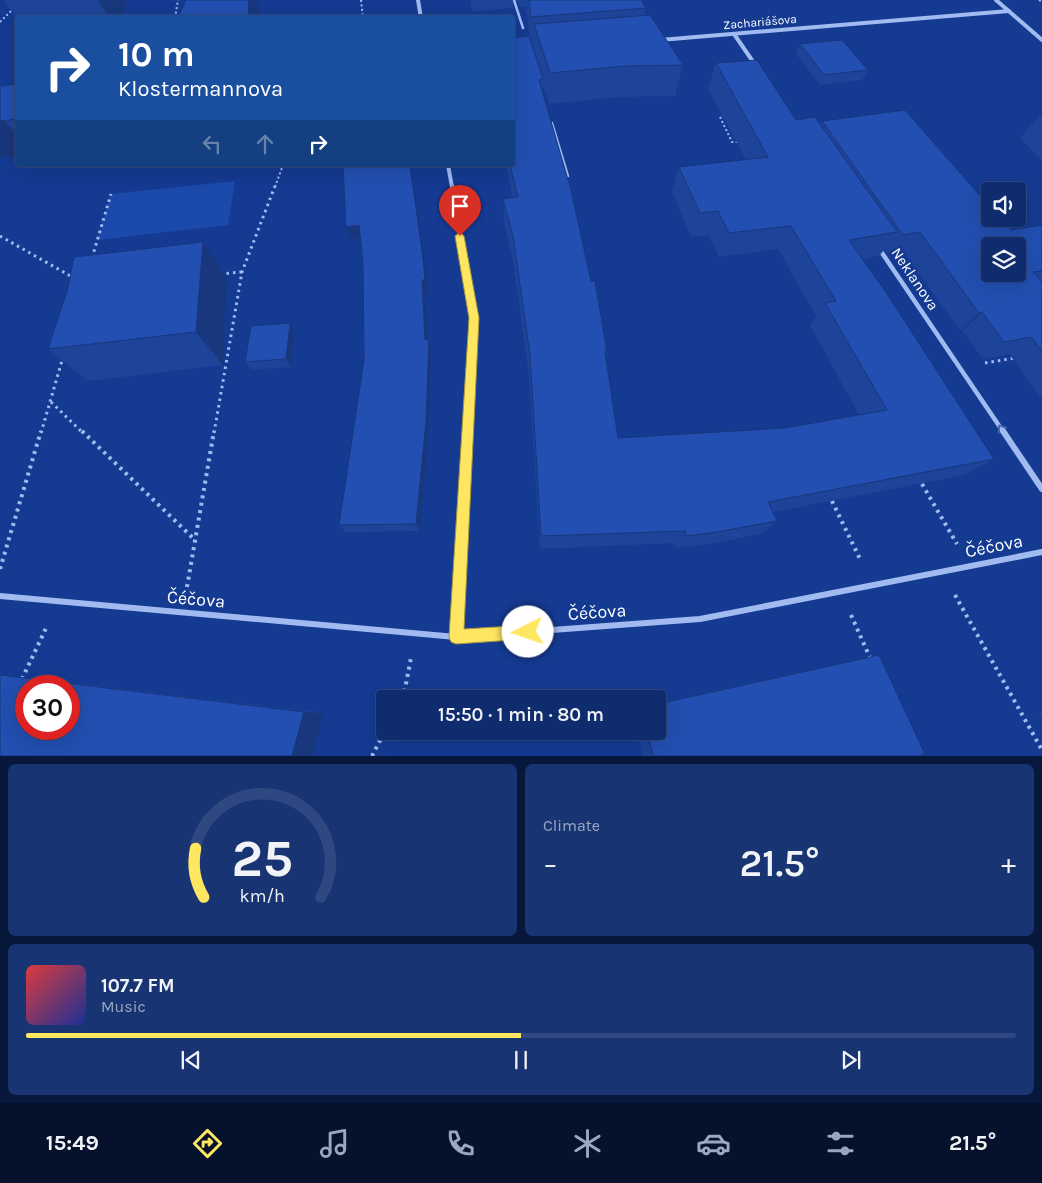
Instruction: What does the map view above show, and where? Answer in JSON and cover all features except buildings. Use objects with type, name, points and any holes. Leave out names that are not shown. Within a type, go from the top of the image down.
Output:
[{"type":"street","points":[[418,0],[420,15]]},
{"type":"street","points":[[996,0],[1042,40]]},
{"type":"street","name":"Zachariášova","points":[[655,41],[1009,11]]},
{"type":"street","points":[[734,34],[762,75]]},
{"type":"street","points":[[448,167],[474,318],[456,637]]},
{"type":"street","name":"Neklanova","points":[[878,246],[1042,489]]},
{"type":"street","name":"Čéčova","points":[[0,596],[456,637],[700,619],[1042,552]]},
{"type":"lane","points":[[514,0],[523,28]]},
{"type":"lane","points":[[552,123],[568,176]]},
{"type":"path","points":[[176,15],[178,0]]},
{"type":"path","points":[[361,0],[363,15]]},
{"type":"path","points":[[0,22],[17,5]]},
{"type":"path","points":[[720,117],[732,142],[741,147]]},
{"type":"path","points":[[732,142],[741,142]]},
{"type":"path","points":[[183,612],[242,272],[282,167]]},
{"type":"path","points":[[90,265],[111,194]]},
{"type":"path","points":[[0,236],[74,278],[78,284]]},
{"type":"path","points":[[214,275],[242,272]]},
{"type":"path","points":[[0,570],[64,355]]},
{"type":"path","points":[[959,367],[1021,357]]},
{"type":"path","points":[[51,402],[194,540]]},
{"type":"path","points":[[922,484],[970,566]]},
{"type":"path","points":[[832,501],[873,586]]},
{"type":"path","points":[[943,572],[1042,750]]},
{"type":"path","points":[[840,592],[874,665]]},
{"type":"path","points":[[23,675],[59,601]]},
{"type":"path","points":[[405,690],[416,633]]},
{"type":"path","points":[[372,756],[380,740]]},
{"type":"shaded area","points":[[235,181],[228,225],[97,240],[111,194]]},
{"type":"route","points":[[460,236],[474,318],[456,637],[528,632]]}]
